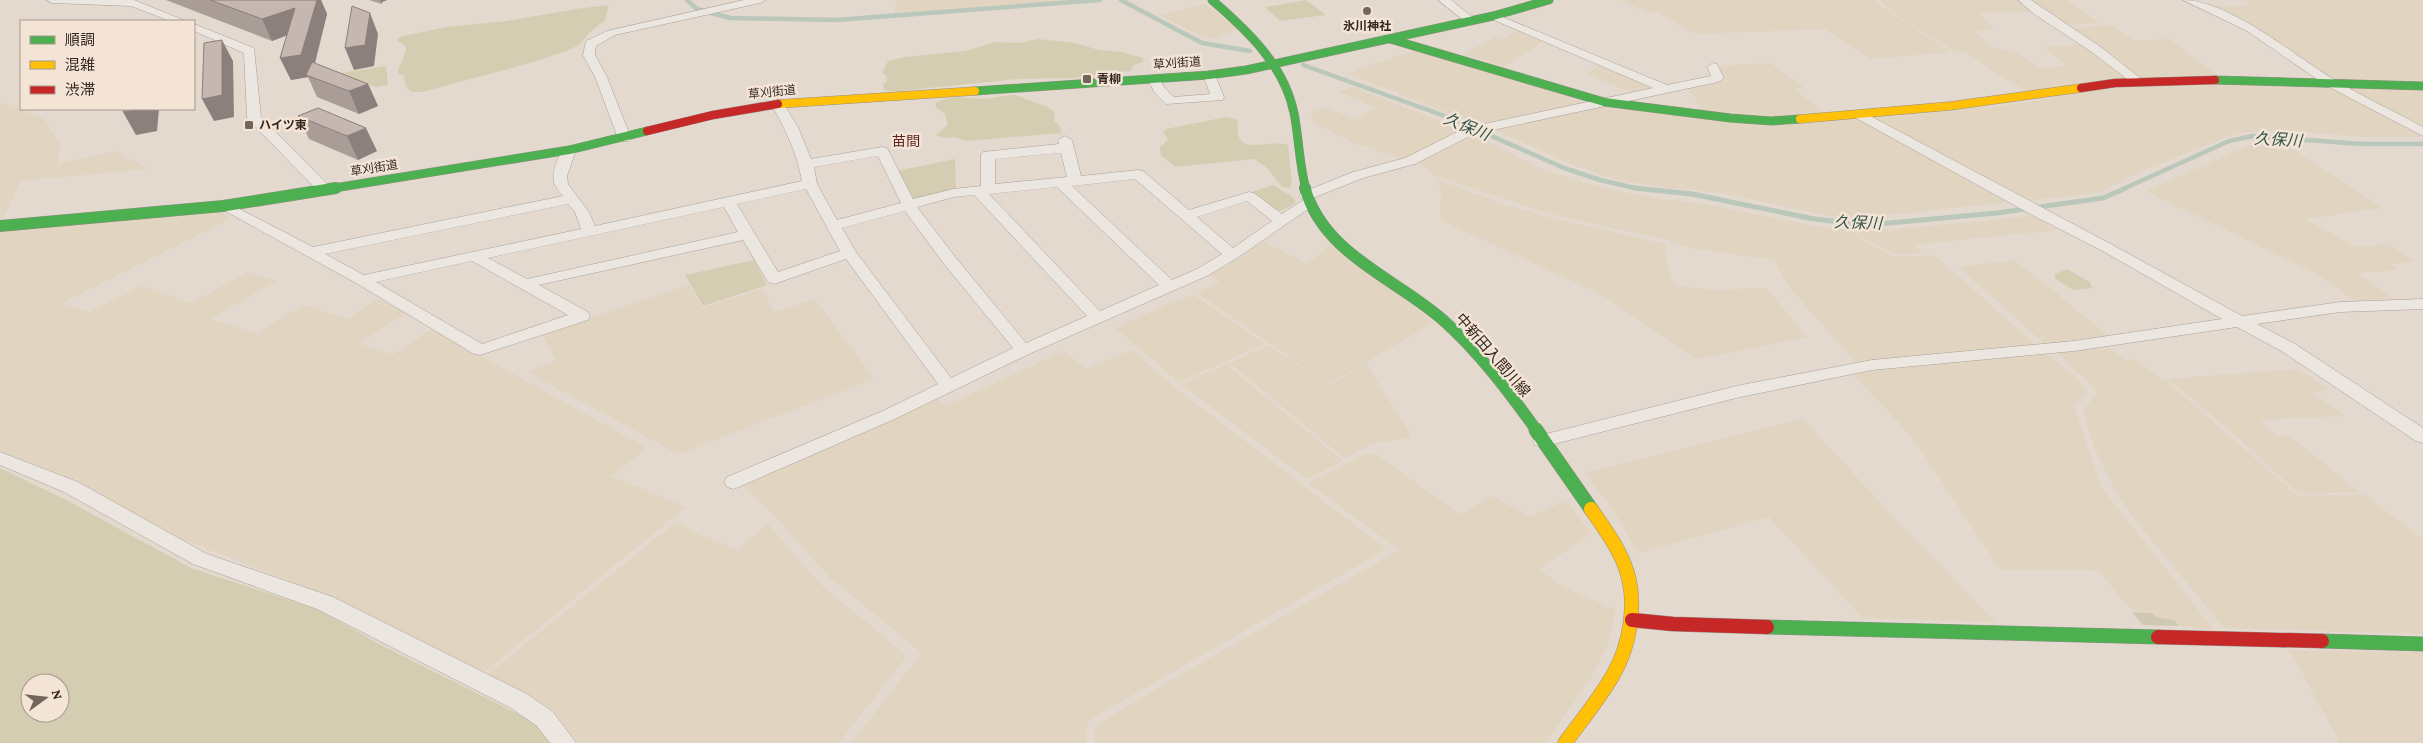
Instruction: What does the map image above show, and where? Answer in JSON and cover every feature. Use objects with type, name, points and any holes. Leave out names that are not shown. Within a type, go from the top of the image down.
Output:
[{"type":"street","points":[[52,0],[133,3],[177,20]]},
{"type":"street","points":[[624,138],[601,77],[589,55],[590,44],[610,33],[702,11],[760,0]]},
{"type":"street","name":"中新田入間川線","points":[[1212,0],[1247,30],[1274,63],[1288,89],[1293,106],[1302,178],[1308,199],[1319,220],[1338,242],[1435,314],[1464,342],[1505,389],[1608,533],[1618,552],[1627,572],[1632,620],[1622,656],[1613,675],[1566,743]]},
{"type":"street","points":[[1444,0],[1471,21]]},
{"type":"street","name":"草刈街道","points":[[0,226],[222,206],[325,190],[569,150],[713,115],[777,104],[1154,79],[1246,70],[1493,16],[1549,0]]},
{"type":"street","points":[[2024,0],[2038,12],[2097,50],[2140,82]]},
{"type":"street","points":[[2189,0],[2250,29],[2331,82],[2423,132]]},
{"type":"street","points":[[1493,16],[1663,88]]},
{"type":"street","points":[[195,27],[250,51],[254,118],[325,190]]},
{"type":"street","points":[[1388,38],[1414,47],[1478,63],[1575,95],[1604,102],[1713,116],[1771,120],[1861,115],[2002,100],[2097,84],[2198,80],[2331,82],[2423,86]]},
{"type":"street","points":[[734,482],[890,414],[1023,350],[1170,287],[1232,255],[1308,199],[1358,175],[1410,161],[1470,131],[1520,122],[1663,88],[1718,78],[1714,67]]},
{"type":"street","points":[[1154,79],[1158,89],[1171,101],[1218,97],[1209,75]]},
{"type":"street","points":[[777,104],[791,127],[806,164],[810,184],[849,253],[948,386]]},
{"type":"street","points":[[1861,115],[2289,348],[2423,437]]},
{"type":"street","points":[[983,191],[988,155],[1066,144],[1068,183],[1170,287]]},
{"type":"street","points":[[569,150],[560,176],[561,184],[582,212],[589,231]]},
{"type":"street","points":[[806,164],[882,151],[909,205],[950,261],[1023,350]]},
{"type":"street","points":[[833,226],[953,194],[1138,174],[1232,255]]},
{"type":"street","points":[[362,280],[810,184]]},
{"type":"street","points":[[983,191],[1098,318]]},
{"type":"street","points":[[1186,216],[1249,196],[1281,220]]},
{"type":"street","points":[[313,252],[571,199]]},
{"type":"street","points":[[728,202],[774,279],[849,253]]},
{"type":"street","points":[[222,206],[313,252],[480,350],[582,316],[474,256]]},
{"type":"street","points":[[524,284],[748,234]]},
{"type":"street","points":[[1542,441],[1736,392],[1872,365],[2074,346],[2340,307],[2423,304]]},
{"type":"street","points":[[0,458],[70,487],[200,559],[324,603],[395,640],[519,700],[545,718],[564,743]]},
{"type":"street","points":[[1632,620],[1673,624],[2423,644]]},
{"type":"shaded area","points":[[897,0],[1072,0],[894,14]]},
{"type":"shaded area","points":[[1306,0],[1326,15],[1280,21],[1265,7]]},
{"type":"shaded area","points":[[1621,0],[1874,0],[1894,16],[1952,52],[1871,59],[1825,29],[1696,34],[1657,12],[1649,13]]},
{"type":"shaded area","points":[[1879,0],[2021,0],[2033,11],[1978,13],[1995,29],[1973,31],[1996,49],[2011,50],[2041,68],[2068,66],[2043,47],[2084,44],[2130,77],[2028,92],[1994,72],[1966,52],[1957,52],[1926,34],[1897,16]]},
{"type":"shaded area","points":[[2027,0],[2067,0],[2099,23],[2064,25]]},
{"type":"shaded area","points":[[2245,0],[2423,0],[2423,83],[2336,80],[2328,78],[2206,6],[2253,5]]},
{"type":"shaded area","points":[[1206,4],[1237,29],[1217,38],[1207,39],[1159,15]]},
{"type":"shaded area","points":[[609,5],[605,20],[589,33],[579,45],[534,62],[422,92],[412,92],[406,87],[404,76],[398,73],[406,47],[397,40],[399,37],[446,27],[507,21]]},
{"type":"shaded area","points":[[2111,25],[2134,41],[2168,39],[2219,76],[2142,79],[2070,31],[2073,28]]},
{"type":"shaded area","points":[[1519,30],[1544,41],[1503,67],[1464,54],[1495,37],[1502,40]]},
{"type":"shaded area","points":[[1038,39],[1075,43],[1099,50],[1121,52],[1143,58],[1144,61],[1133,66],[1131,71],[1073,78],[1019,79],[899,91],[887,91],[884,89],[883,84],[887,81],[886,76],[882,73],[888,61],[905,57],[965,51],[996,42],[1019,43]]},
{"type":"shaded area","points":[[1413,51],[1458,61],[1586,103],[1480,125],[1349,74]]},
{"type":"shaded area","points":[[1770,63],[1804,87],[1795,89],[1826,114],[1790,117],[1749,116],[1702,111],[1689,88],[1691,86],[1724,80],[1717,66]]},
{"type":"shaded area","points":[[1603,64],[1654,88],[1633,93],[1585,73]]},
{"type":"shaded area","points":[[386,66],[388,85],[376,87],[343,76],[341,73]]},
{"type":"shaded area","points":[[2221,84],[2337,89],[2423,137],[2362,137],[2291,131],[2239,132],[2139,172],[2097,193],[2024,201],[1874,118],[2011,105],[2110,87]]},
{"type":"shaded area","points":[[1352,87],[1462,131],[1403,160],[1352,142],[1313,122],[1311,113],[1326,107],[1355,120],[1377,108],[1339,92]]},
{"type":"shaded area","points":[[2349,87],[2423,90],[2423,129],[2349,89]]},
{"type":"shaded area","points":[[1015,95],[1048,107],[1055,113],[1054,121],[1060,126],[1061,133],[966,141],[954,137],[944,138],[936,135],[948,125],[945,114],[935,104],[959,97],[984,99]]},
{"type":"shaded area","points":[[0,102],[44,119],[60,144],[58,164],[116,151],[149,169],[20,181],[9,207],[0,222]]},
{"type":"shaded area","points":[[1606,107],[1769,124],[1860,118],[2008,202],[1863,218],[1830,216],[1717,192],[1660,187],[1614,179],[1573,165],[1494,129]]},
{"type":"shaded area","points":[[1226,117],[1238,120],[1238,132],[1241,140],[1246,144],[1288,145],[1292,183],[1289,188],[1282,187],[1267,168],[1254,159],[1175,167],[1161,155],[1160,147],[1168,139],[1163,132],[1166,129]]},
{"type":"shaded area","points":[[1474,136],[1547,171],[1584,183],[1650,198],[1699,203],[1810,225],[1851,230],[1869,244],[1895,257],[1934,255],[2036,345],[1855,362],[1790,288],[1774,260],[1690,248],[1667,240],[1547,213],[1433,175],[1420,163]]},
{"type":"shaded area","points":[[2281,142],[2382,208],[2305,219],[2356,247],[2387,244],[2416,261],[2389,264],[2398,270],[2357,273],[2395,299],[2355,301],[2315,273],[2146,191],[2248,146]]},
{"type":"shaded area","points":[[955,159],[956,190],[917,199],[911,198],[897,171]]},
{"type":"shaded area","points":[[1437,180],[1503,204],[1547,217],[1666,244],[1667,266],[1674,285],[1709,290],[1766,288],[1807,337],[1697,359],[1602,295],[1440,220],[1441,191]]},
{"type":"shaded area","points":[[1274,185],[1294,198],[1295,203],[1288,208],[1276,211],[1251,192]]},
{"type":"shaded area","points":[[217,210],[231,218],[62,303],[89,312],[142,286],[192,303],[248,272],[276,281],[210,319],[257,333],[304,305],[347,319],[379,299],[406,313],[359,343],[392,355],[432,329],[647,448],[611,476],[686,507],[481,675],[352,606],[175,536],[101,496],[79,481],[0,451],[0,231]]},
{"type":"shaded area","points":[[2032,216],[2056,230],[1913,245],[1922,253],[1901,255],[1893,254],[1868,241],[1854,230],[1888,230]]},
{"type":"shaded area","points":[[1262,241],[1307,264],[1330,245],[1406,300],[1433,323],[1328,384],[1197,293],[1220,282],[1210,275],[1245,255]]},
{"type":"shaded area","points":[[754,260],[767,285],[703,306],[685,275]]},
{"type":"shaded area","points":[[2013,260],[2060,295],[2060,297],[2110,337],[2046,345],[1959,267]]},
{"type":"shaded area","points":[[2067,269],[2090,282],[2092,288],[2074,290],[2055,279],[2055,274]]},
{"type":"shaded area","points":[[689,285],[702,308],[762,289],[774,312],[815,299],[874,379],[678,454],[527,372],[556,361],[542,334]]},
{"type":"shaded area","points":[[1194,295],[1265,344],[1179,382],[1115,328],[1166,305]]},
{"type":"shaded area","points":[[1268,345],[1329,386],[1366,363],[1412,437],[1371,444],[1344,458],[1230,363]]},
{"type":"shaded area","points":[[2110,348],[2125,360],[2135,359],[2160,379],[2165,380],[2298,496],[2363,494],[2423,539],[2423,634],[2224,628],[2133,517],[2114,488],[2093,444],[2083,410],[2096,395],[2095,389],[2057,353]]},
{"type":"shaded area","points":[[1132,350],[1172,385],[1386,549],[1091,719],[1085,728],[1087,743],[851,743],[922,653],[829,577],[780,522],[743,486],[937,398],[945,406],[1064,351],[1086,369]]},
{"type":"shaded area","points":[[2045,354],[2072,374],[2087,390],[2087,394],[2075,405],[2075,411],[2102,488],[2213,629],[2180,626],[2176,620],[2157,617],[2153,612],[2131,610],[2099,571],[2001,570],[1913,438],[1853,374]]},
{"type":"shaded area","points":[[1226,364],[1343,461],[1306,479],[1181,384]]},
{"type":"shaded area","points":[[2299,369],[2328,390],[2312,393],[2345,416],[2260,420],[2277,436],[2290,436],[2359,492],[2299,494],[2239,438],[2168,379]]},
{"type":"shaded area","points":[[1803,419],[1901,525],[1996,622],[1863,618],[1769,517],[1638,553],[1614,511],[1585,473]]},
{"type":"shaded area","points":[[1368,453],[1374,453],[1461,515],[1492,496],[1531,517],[1566,500],[1591,534],[1539,569],[1560,585],[1615,610],[1608,644],[1589,681],[1545,743],[1095,743],[1095,729],[1101,722],[1391,555],[1398,549],[1308,483]]},
{"type":"shaded area","points":[[0,468],[68,501],[191,568],[317,609],[379,644],[536,723],[549,743],[0,743]]},
{"type":"shaded area","points":[[677,521],[694,532],[737,550],[768,524],[821,585],[907,656],[839,743],[577,743],[555,712],[537,699],[485,677]]},
{"type":"shaded area","points":[[2132,612],[2152,613],[2156,617],[2175,620],[2179,626],[2143,625]]},
{"type":"shaded area","points":[[2290,650],[2423,652],[2423,743],[2340,743]]},
{"type":"building","points":[[210,0],[317,0],[301,55],[280,58],[295,8],[262,19]]},
{"type":"building","points":[[352,6],[370,13],[365,45],[345,48]]},
{"type":"building","points":[[222,40],[222,95],[202,99],[204,43]]},
{"type":"building","points":[[312,62],[368,84],[349,91],[306,75]]},
{"type":"building","points":[[318,108],[366,128],[347,136],[298,116]]},
{"type":"waterway","points":[[687,0],[697,9],[730,18],[836,20],[1100,0]]},
{"type":"waterway","name":"久保川","points":[[1121,0],[1202,43],[1250,51]]},
{"type":"waterway","name":"久保川","points":[[1303,65],[1453,119],[1564,168],[1600,180],[1635,188]]},
{"type":"waterway","name":"久保川","points":[[2123,189],[2229,141],[2253,136],[2362,144],[2423,144]]},
{"type":"waterway","name":"久保川","points":[[1635,188],[1692,194],[1814,219],[1868,225],[1997,213],[2103,198],[2126,188]]},
{"type":"traffic: fast","points":[[1212,0],[1257,42],[1279,73],[1293,110],[1307,194],[1315,213],[1327,230],[1358,259],[1428,308],[1465,342],[1522,411],[1591,509]]},
{"type":"traffic: fast","points":[[975,91],[1209,75],[1246,70],[1493,16],[1549,0]]},
{"type":"traffic: fast","points":[[1390,39],[1604,102],[1730,118],[1771,121],[1800,119]]},
{"type":"traffic: fast","points":[[2215,80],[2423,86]]},
{"type":"traffic: fast","points":[[0,226],[223,206],[569,150],[647,131]]},
{"type":"traffic: fast","points":[[1767,627],[2158,637]]},
{"type":"traffic: fast","points":[[2322,641],[2423,644]]},
{"type":"traffic: slow","points":[[1800,119],[1950,106],[2081,88]]},
{"type":"traffic: slow","points":[[778,104],[975,91]]},
{"type":"traffic: slow","points":[[1565,743],[1613,675],[1622,656],[1632,620],[1627,572],[1608,533],[1591,509]]},
{"type":"traffic: jam","points":[[2081,88],[2115,83],[2215,80]]},
{"type":"traffic: jam","points":[[647,131],[713,115],[778,104]]},
{"type":"traffic: jam","points":[[1632,620],[1673,624],[1767,627]]},
{"type":"traffic: jam","points":[[2158,637],[2322,641]]},
{"type":"place","name":"氷川神社","points":[[1367,11]]},
{"type":"place","name":"青柳","points":[[1087,79]]},
{"type":"place","name":"ハイツ東","points":[[249,125]]},
{"type":"district","name":"苗間","points":[[906,141]]}]
